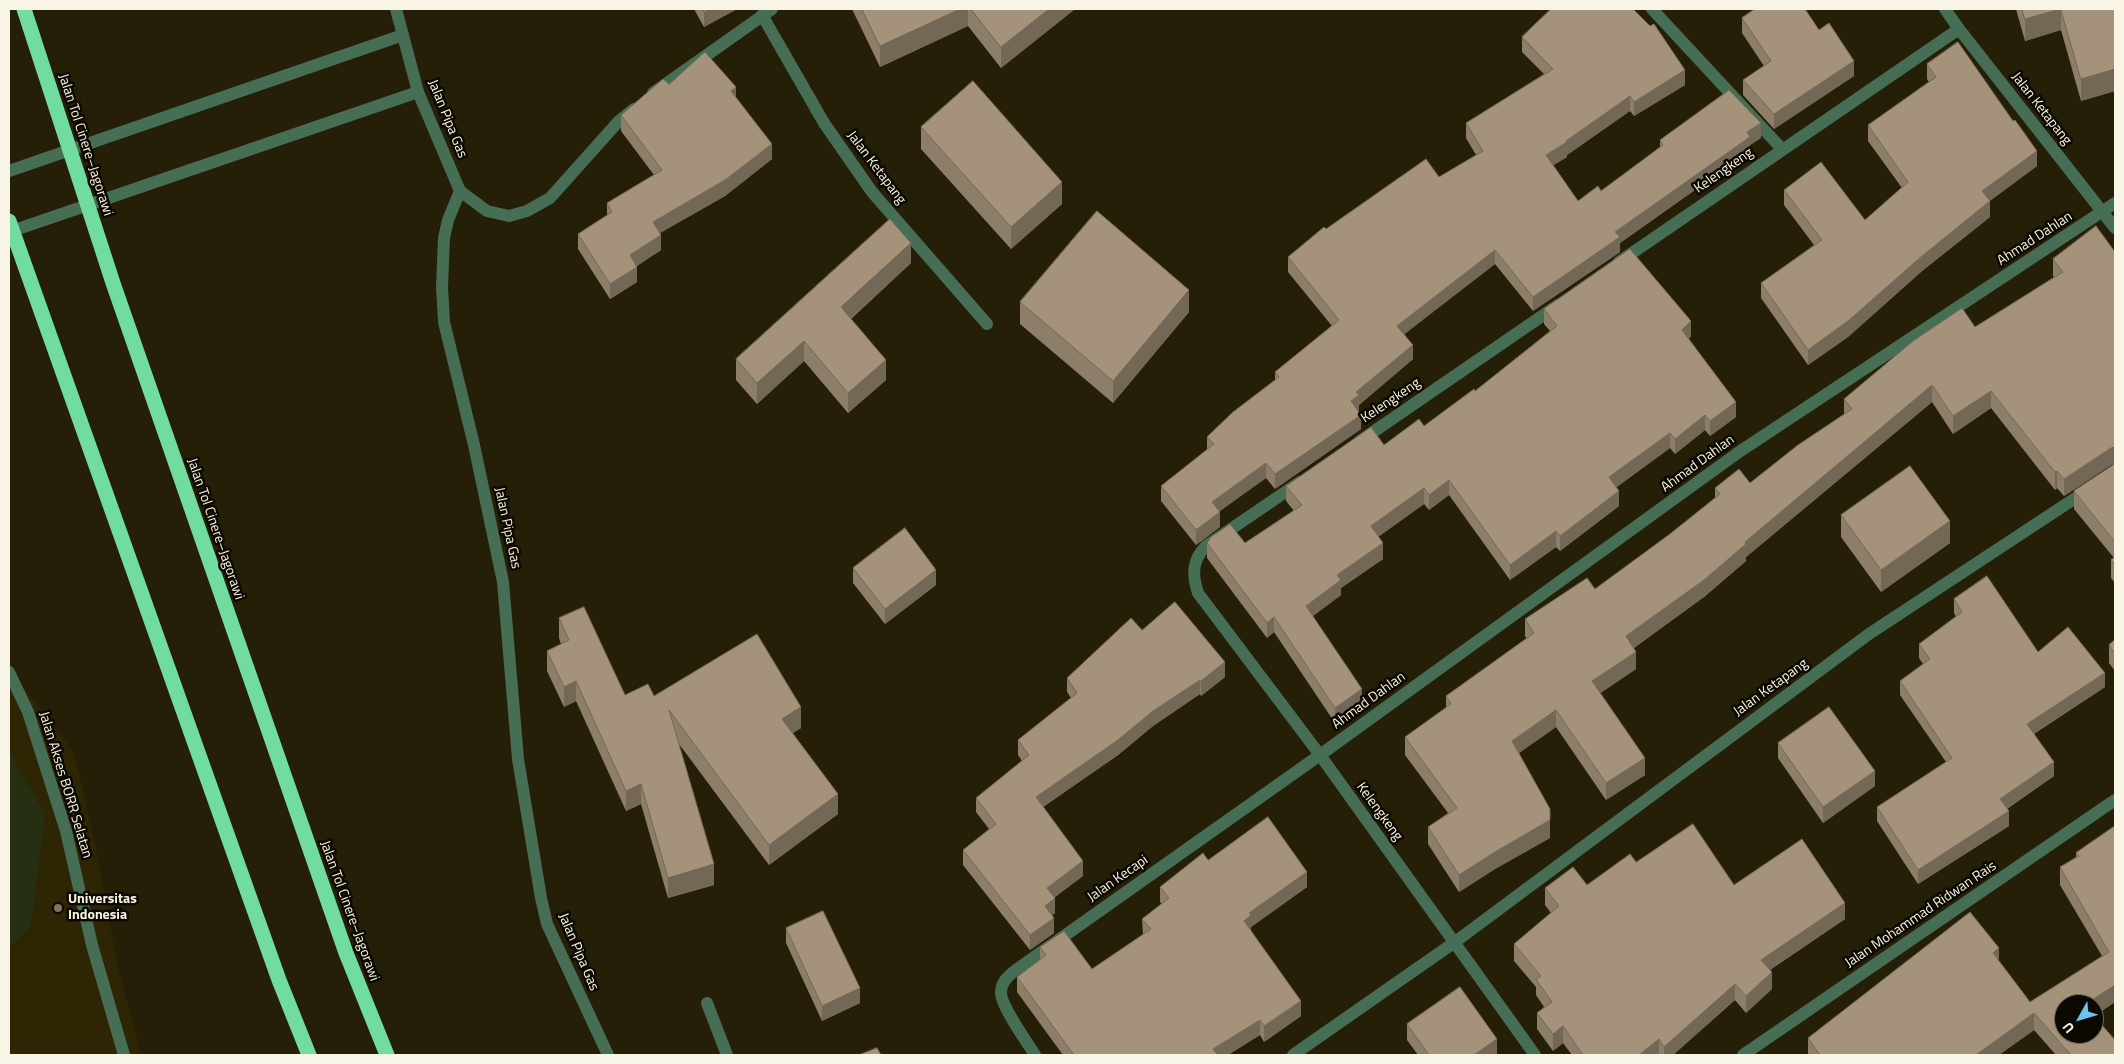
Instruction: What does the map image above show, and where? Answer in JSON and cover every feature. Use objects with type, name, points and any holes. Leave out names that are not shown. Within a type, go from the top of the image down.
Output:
[{"type":"highway","name":"Jalan Tol Cinere–Jagorawi","points":[[24,9],[129,330],[342,944],[387,1055]]},
{"type":"highway","points":[[9,221],[279,980],[309,1055]]},
{"type":"street","name":"Jalan Pipa Gas","points":[[396,9],[418,92],[460,192],[448,220],[444,238],[442,287],[444,322],[474,445],[503,582],[518,759],[541,898],[551,932],[608,1055]]},
{"type":"street","points":[[1652,9],[1782,149]]},
{"type":"street","name":"Jalan Ketapang","points":[[1945,9],[1958,29],[2115,228]]},
{"type":"street","name":"Jalan Ketapang","points":[[460,192],[476,205],[496,214],[509,216],[536,207],[550,198],[560,188],[618,122],[664,83],[767,12],[824,123],[872,192],[987,324]]},
{"type":"street","name":"Kelengkeng","points":[[1611,268],[1958,29]]},
{"type":"street","points":[[9,171],[403,36]]},
{"type":"street","points":[[9,232],[418,92]]},
{"type":"street","name":"Ahmad Dahlan","points":[[1320,755],[1739,452],[2115,203]]},
{"type":"street","name":"Kelengkeng","points":[[1352,446],[1571,296]]},
{"type":"street","name":"Jalan Ketapang","points":[[1455,942],[1869,634],[2115,472]]},
{"type":"street","name":"Kelengkeng","points":[[1312,474],[1206,546],[1198,554],[1193,577],[1198,593],[1320,755],[1535,1055]]},
{"type":"street","name":"Jalan Akses BORR Selatan","points":[[9,672],[28,712],[66,831],[92,946],[124,1055]]},
{"type":"street","name":"Jalan Kecapi","points":[[1035,1055],[1001,996],[1002,986],[1006,978],[1320,755]]},
{"type":"street","name":"Jalan Mohammad Ridwan Rais","points":[[1743,1055],[2115,800]]},
{"type":"street","points":[[1293,1055],[1455,942]]},
{"type":"street","points":[[707,1003],[727,1055]]},
{"type":"shaded area","name":"Universitas Indonesia","points":[[9,669],[71,748],[80,776],[95,843],[119,973],[142,1055],[9,1055]]},
{"type":"green space","points":[[9,752],[45,815],[31,926],[9,948]]},
{"type":"building","points":[[862,9],[960,9],[880,46]]},
{"type":"building","points":[[971,9],[1049,9],[1001,47]]},
{"type":"building","points":[[1551,9],[1633,9],[1650,26],[1654,24],[1685,70],[1634,102],[1630,96],[1546,155],[1578,201],[1598,186],[1601,191],[1663,145],[1660,140],[1729,90],[1761,123],[1747,132],[1750,137],[1615,232],[1620,237],[1533,297],[1495,250],[1397,326],[1413,345],[1356,392],[1359,395],[1351,401],[1361,415],[1275,474],[1266,463],[1212,502],[1220,512],[1196,530],[1161,486],[1214,444],[1207,437],[1233,412],[1279,377],[1275,372],[1339,320],[1288,257],[1324,227],[1326,229],[1426,159],[1439,177],[1483,151],[1466,123],[1553,69],[1522,37]]},
{"type":"building","points":[[1755,9],[1805,9],[1819,30],[1829,23],[1854,61],[1774,114],[1743,80],[1771,61],[1742,18]]},
{"type":"building","points":[[2022,9],[2060,9],[2025,19]]},
{"type":"building","points":[[2061,9],[2115,9],[2115,69],[2081,79]]},
{"type":"building","points":[[1958,42],[2013,121],[2015,120],[2037,151],[1982,191],[1990,201],[1922,256],[1848,321],[1808,350],[1761,283],[1822,240],[1784,190],[1821,162],[1865,220],[1908,182],[1868,125],[1936,77],[1927,64]]},
{"type":"building","points":[[705,52],[736,87],[731,91],[772,144],[725,180],[653,222],[661,235],[630,255],[637,267],[610,284],[578,234],[612,212],[607,203],[662,170],[621,115],[663,79],[669,84]]},
{"type":"building","points":[[973,81],[1062,182],[1011,227],[921,127]]},
{"type":"building","points":[[1097,211],[1189,290],[1113,381],[1020,302]]},
{"type":"building","points":[[890,219],[911,243],[841,307],[886,360],[848,393],[804,341],[757,383],[736,359]]},
{"type":"building","points":[[2096,226],[2115,252],[2115,447],[2064,479],[2057,471],[2055,472],[1991,391],[1953,416],[1932,385],[1745,542],[1746,544],[1704,580],[1626,636],[1636,652],[1592,681],[1645,758],[1606,783],[1556,710],[1512,741],[1550,809],[1550,820],[1459,875],[1428,827],[1457,808],[1405,737],[1451,704],[1446,696],[1534,633],[1525,619],[1587,578],[1595,589],[1670,534],[1720,494],[1715,488],[1739,469],[1750,483],[1798,445],[1852,409],[1844,399],[1913,341],[1962,308],[1975,327],[2063,272],[2053,259]]},
{"type":"building","points":[[1630,249],[1691,321],[1682,330],[1736,402],[1710,421],[1705,415],[1675,439],[1670,433],[1609,477],[1619,491],[1560,536],[1556,531],[1510,565],[1449,480],[1429,495],[1424,488],[1371,526],[1383,543],[1337,575],[1341,580],[1306,606],[1362,689],[1335,708],[1274,617],[1267,623],[1207,543],[1211,537],[1230,524],[1245,543],[1302,505],[1286,486],[1371,427],[1384,445],[1419,419],[1424,426],[1474,389],[1475,391],[1557,326],[1544,309]]},
{"type":"building","points":[[2115,464],[2115,542],[2074,491]]},
{"type":"building","points":[[1910,466],[1950,521],[1881,570],[1841,515]]},
{"type":"building","points":[[905,528],[936,570],[885,609],[853,568]]},
{"type":"building","points":[[2115,557],[2115,565],[2111,560]]},
{"type":"building","points":[[1987,576],[2038,652],[2068,627],[2105,673],[2027,724],[2054,762],[2000,799],[2009,811],[1918,870],[1877,807],[1952,758],[1900,681],[1930,659],[1919,644],[1962,612],[1954,599]]},
{"type":"building","points":[[1175,602],[1225,662],[1201,681],[1153,711],[1118,740],[1036,797],[1083,861],[1047,888],[1055,898],[1045,906],[1054,918],[1030,935],[963,850],[996,824],[976,798],[1029,755],[1018,740],[1077,693],[1067,678],[1131,618],[1142,630]]},
{"type":"building","points":[[584,607],[625,695],[648,684],[654,696],[757,634],[801,707],[782,719],[838,794],[769,845],[669,710],[714,864],[668,878],[641,784],[626,791],[576,681],[564,687],[547,651],[569,640],[559,618]]},
{"type":"building","points":[[2115,640],[2115,654],[2109,645]]},
{"type":"building","points":[[1829,707],[1875,771],[1823,807],[1778,743]]},
{"type":"building","points":[[1268,817],[1307,872],[1249,913],[1251,915],[1244,921],[1301,1001],[1264,1026],[1260,1020],[1213,1049],[1218,1055],[1074,1055],[1017,977],[1046,955],[1040,947],[1064,931],[1092,969],[1151,929],[1142,919],[1169,898],[1160,887],[1203,853],[1208,860]]},
{"type":"building","points":[[1693,824],[1734,885],[1802,839],[1845,903],[1761,960],[1772,972],[1746,996],[1735,984],[1664,1047],[1659,1039],[1639,1055],[1583,1055],[1563,1026],[1553,1034],[1537,1013],[1552,1002],[1536,979],[1541,976],[1514,944],[1559,906],[1545,888],[1573,867],[1587,885],[1630,854],[1636,862]]},
{"type":"building","points":[[2115,826],[2115,985],[2101,994],[2054,994],[2054,1036],[2034,1013],[1976,1055],[1820,1055],[1808,1038],[1970,912],[1999,948],[1993,953],[2030,1002],[2109,952],[2060,867],[2079,856],[2076,853]]},
{"type":"building","points":[[823,911],[860,988],[822,1006],[786,928]]},
{"type":"building","points":[[1460,987],[1497,1039],[1474,1055],[1429,1055],[1407,1024]]},
{"type":"building","points":[[2104,1027],[2115,1040],[2115,1055],[2071,1055],[2061,1044],[2104,1044]]},
{"type":"building","points":[[877,1048],[881,1055],[859,1055]]},
{"type":"place","name":"Universitas Indonesia","points":[[58,908]]}]
